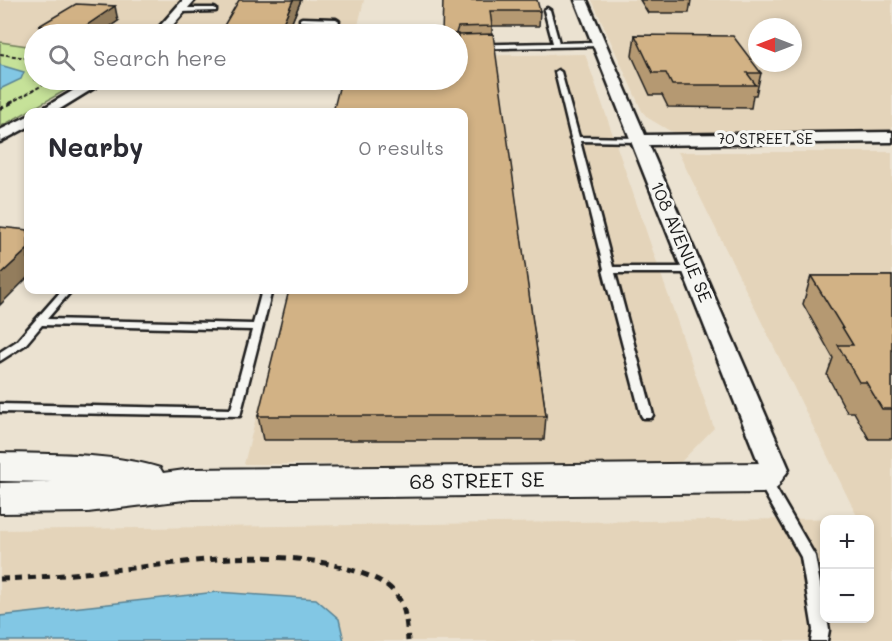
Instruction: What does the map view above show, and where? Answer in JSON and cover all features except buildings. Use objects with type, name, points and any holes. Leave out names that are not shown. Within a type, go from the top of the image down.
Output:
[{"type":"street","name":"108 AVENUE SE","points":[[581,0],[776,469],[763,478]]},
{"type":"street","points":[[168,24],[185,5]]},
{"type":"street","points":[[52,108],[83,90]]},
{"type":"street","points":[[0,137],[24,124]]},
{"type":"street","name":"70 STREET SE","points":[[639,140],[892,137]]},
{"type":"street","name":"68 STREET SE","points":[[0,467],[61,468],[192,484]]},
{"type":"street","name":"68 STREET SE","points":[[0,498],[88,497],[192,484],[763,478]]},
{"type":"lane","points":[[185,5],[214,10]]},
{"type":"lane","points":[[547,10],[556,45]]},
{"type":"lane","points":[[302,20],[336,21],[335,24]]},
{"type":"lane","points":[[468,47],[600,44]]},
{"type":"lane","points":[[558,72],[646,415]]},
{"type":"lane","points":[[574,139],[639,140]]},
{"type":"lane","points":[[608,270],[693,270]]},
{"type":"lane","points":[[0,357],[21,343],[64,294]]},
{"type":"lane","points":[[0,408],[236,413],[266,294]]},
{"type":"lane","points":[[39,322],[258,327]]},
{"type":"lane","points":[[763,478],[808,556],[820,630],[819,641]]},
{"type":"path","points":[[0,54],[24,58]]},
{"type":"path","points":[[0,109],[34,90]]},
{"type":"path","points":[[0,579],[39,578],[235,557],[298,558],[344,565],[378,579],[398,596],[407,624],[408,641]]},
{"type":"shaded area","points":[[0,0],[364,0],[358,24],[24,24],[24,46],[0,42]]},
{"type":"shaded area","points":[[592,0],[892,0],[892,134],[685,134],[670,131],[648,118],[642,111]]},
{"type":"shaded area","points":[[585,54],[714,428],[676,467],[244,464],[288,294],[468,294],[468,108],[463,108],[460,90],[468,90],[468,56]]},
{"type":"shaded area","points":[[678,152],[892,152],[892,641],[0,641],[0,530],[820,519],[820,623],[874,623],[874,515],[857,515]]},
{"type":"green space","points":[[0,42],[24,46],[24,90],[66,90],[34,108],[24,108],[24,114],[0,127]]},
{"type":"water","points":[[0,65],[24,72],[21,79],[0,89]]},
{"type":"water","points":[[217,592],[316,599],[339,619],[344,641],[0,641],[0,616]]}]
